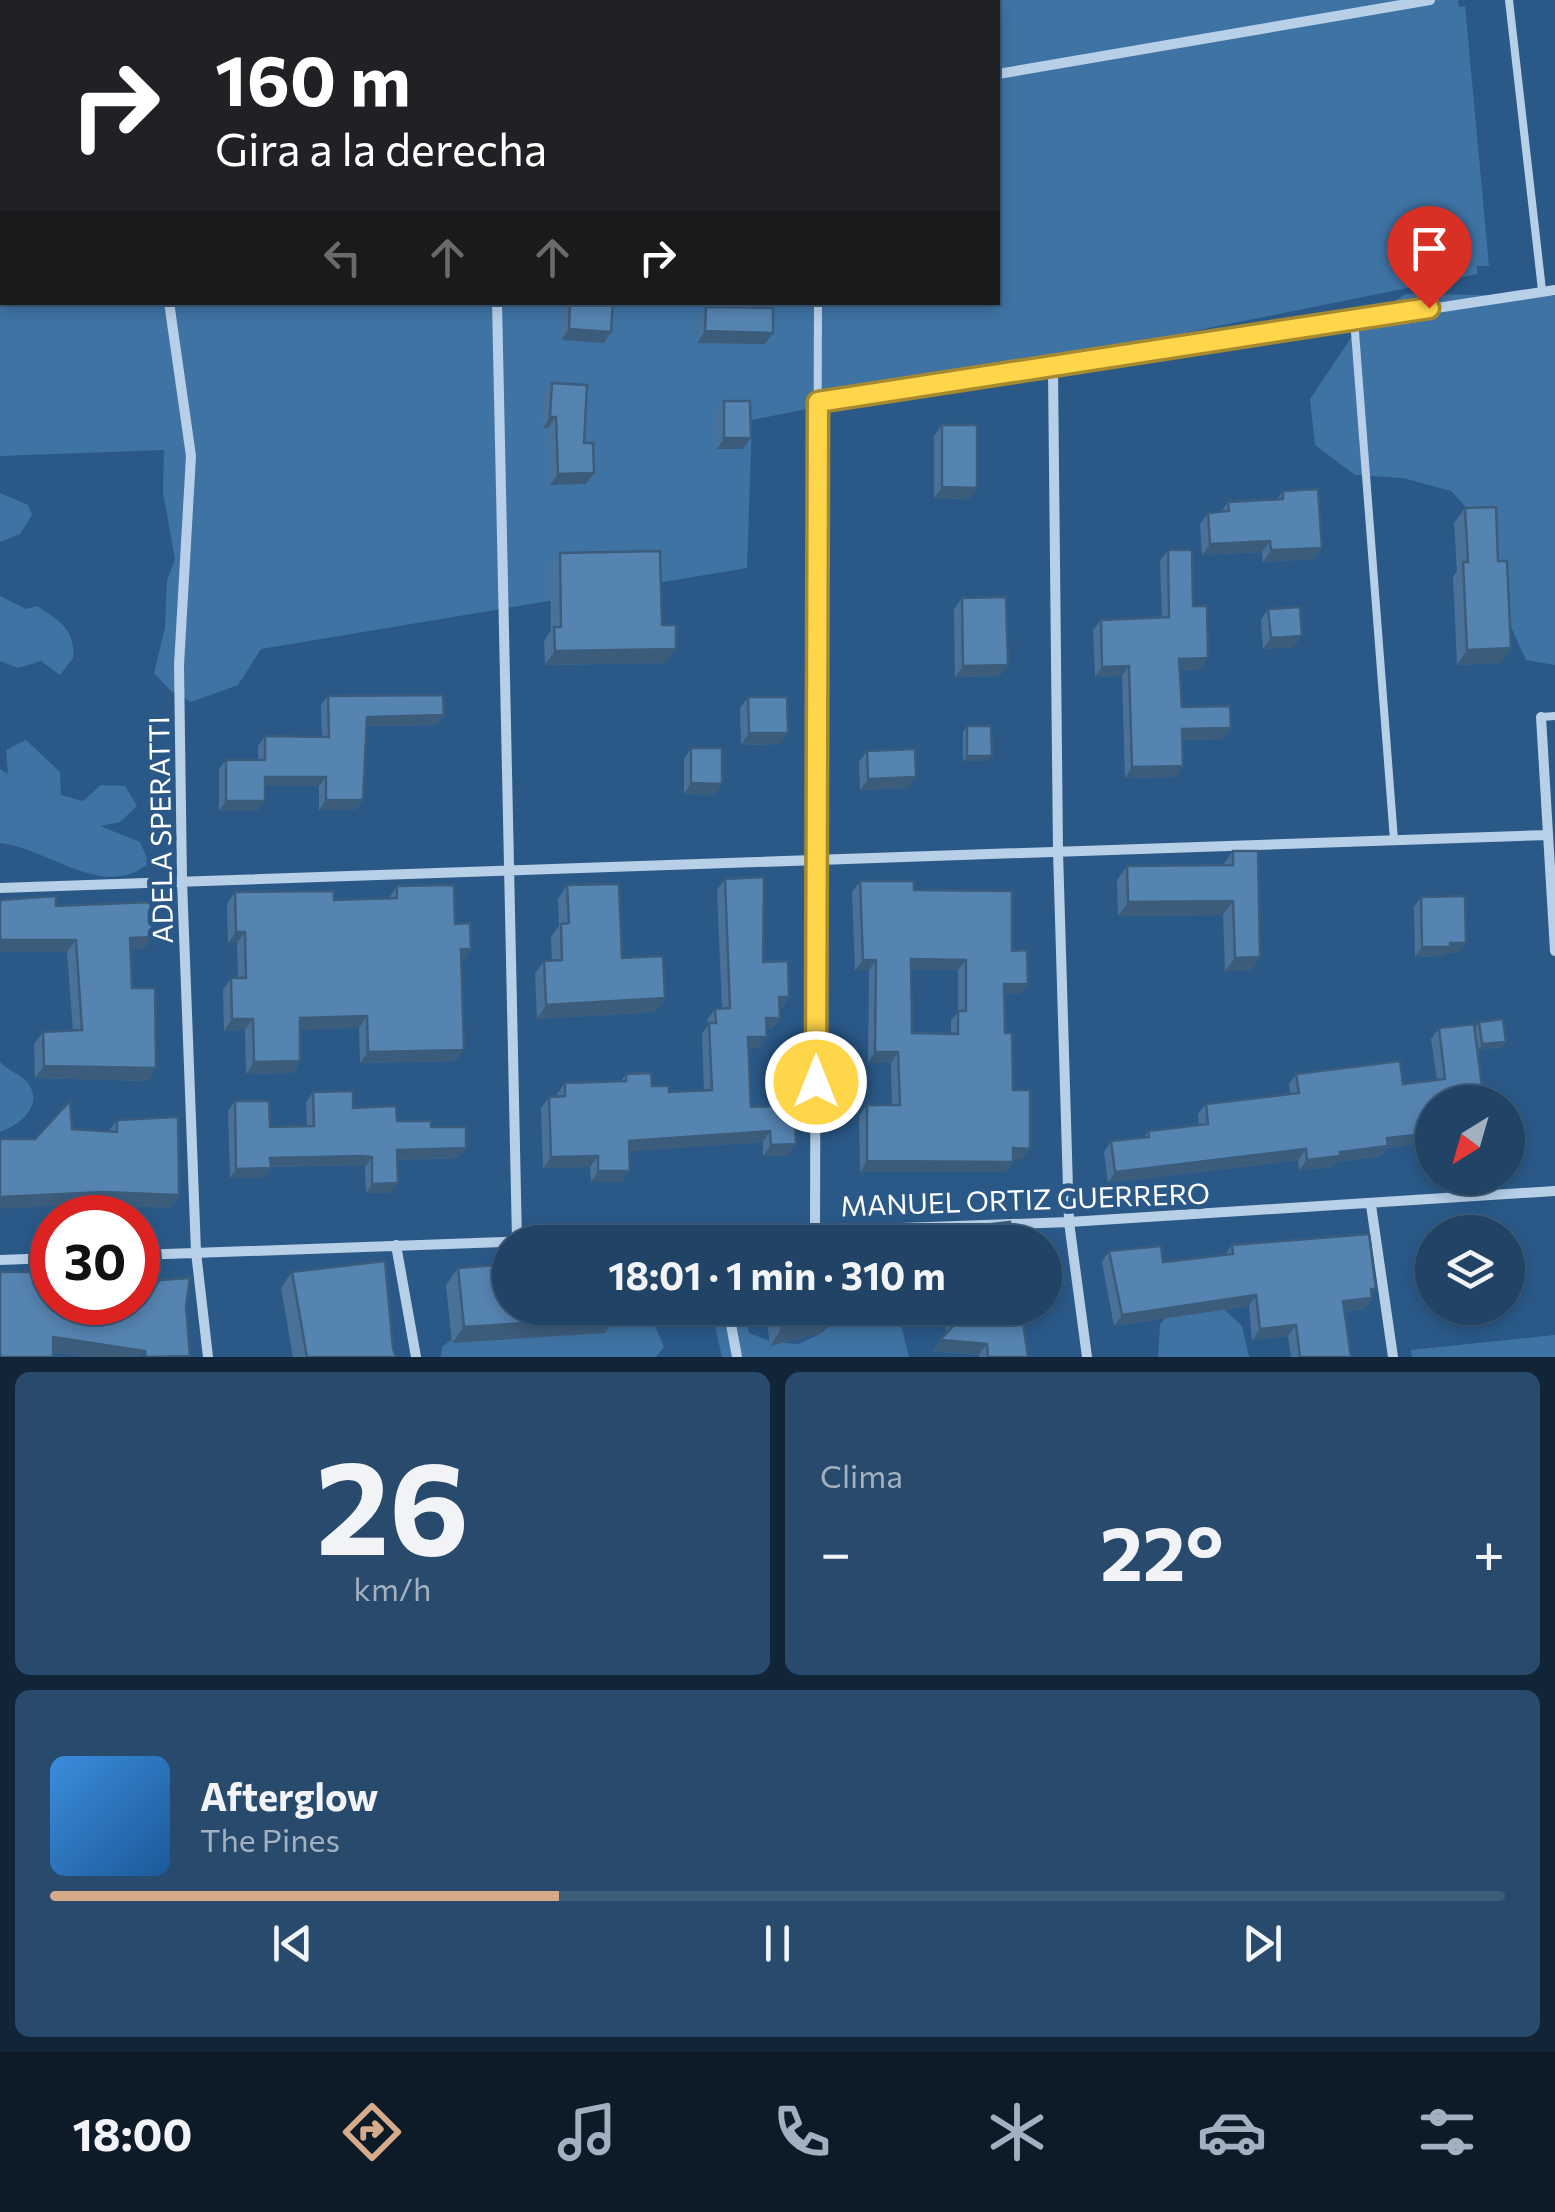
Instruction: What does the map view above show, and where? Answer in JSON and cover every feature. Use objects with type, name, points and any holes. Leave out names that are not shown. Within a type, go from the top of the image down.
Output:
[{"type":"street","points":[[1000,74],[1430,0]]},
{"type":"street","points":[[818,402],[1555,290]]},
{"type":"street","name":"ADELA SPERATTI","points":[[168,305],[190,456],[179,665],[182,881],[196,1252],[208,1357]]},
{"type":"street","points":[[497,305],[517,1225]]},
{"type":"street","points":[[1053,369],[1058,852],[1069,1222],[1087,1357]]},
{"type":"street","points":[[1541,717],[1555,951]]},
{"type":"street","points":[[0,888],[1546,835]]},
{"type":"street","points":[[815,1225],[816,860]]},
{"type":"street","name":"MANUEL ORTIZ GUERRERO","points":[[974,1225],[1370,1206],[1555,1191]]},
{"type":"street","points":[[1370,1206],[1393,1357]]},
{"type":"street","name":"MANUEL ORTIZ GUERRERO","points":[[160,1253],[492,1242]]},
{"type":"street","points":[[396,1246],[416,1357]]},
{"type":"street","points":[[0,1260],[30,1259]]},
{"type":"street","points":[[731,1325],[737,1357]]},
{"type":"lane","points":[[1509,0],[1542,290]]},
{"type":"lane","points":[[816,860],[818,305]]},
{"type":"lane","points":[[1354,319],[1394,840]]},
{"type":"lane","points":[[1541,717],[1555,716]]},
{"type":"shaded area","points":[[1000,0],[1458,0],[1459,7],[1465,6],[1489,266],[1477,266],[1477,274],[752,420],[747,568],[261,649],[238,685],[191,702],[170,690],[154,673],[165,628],[167,581],[175,559],[163,492],[164,450],[0,456],[0,305],[1000,305]]},
{"type":"shaded area","points":[[1406,294],[1555,296],[1555,665],[1526,660],[1506,616],[1503,570],[1483,526],[1451,491],[1403,478],[1355,475],[1315,445],[1310,399],[1363,320]]},
{"type":"shaded area","points":[[0,493],[28,505],[32,515],[20,534],[0,542]]},
{"type":"shaded area","points":[[0,596],[26,609],[37,606],[69,633],[73,658],[60,675],[41,661],[18,668],[0,661]]},
{"type":"shaded area","points":[[26,740],[60,772],[61,795],[83,801],[101,785],[125,786],[137,806],[120,822],[100,826],[140,842],[149,863],[113,877],[95,875],[0,843],[0,769],[8,774],[6,750]]},
{"type":"shaded area","points":[[0,1062],[27,1082],[33,1099],[21,1120],[0,1132]]},
{"type":"shaded area","points":[[1215,1301],[1242,1326],[1249,1357],[1158,1357],[1160,1325],[1167,1315]]},
{"type":"shaded area","points":[[492,1322],[655,1326],[664,1347],[656,1357],[441,1357],[442,1347],[463,1331]]},
{"type":"shaded area","points":[[715,1325],[747,1325],[749,1333],[772,1342],[798,1344],[831,1325],[901,1325],[909,1357],[722,1357]]},
{"type":"shaded area","points":[[1555,1335],[1555,1357],[1412,1357],[1411,1350]]},
{"type":"building","points":[[570,305],[613,305],[611,332],[569,329]]},
{"type":"building","points":[[706,307],[773,308],[773,333],[705,331]]},
{"type":"building","points":[[552,383],[587,385],[584,443],[593,443],[594,473],[558,474],[556,417],[550,417]]},
{"type":"building","points":[[724,401],[750,401],[751,438],[724,438]]},
{"type":"building","points":[[942,425],[977,425],[977,488],[942,487]]},
{"type":"building","points":[[1318,489],[1322,548],[1271,550],[1270,541],[1210,544],[1208,513],[1229,511],[1228,502],[1283,499],[1283,491]]},
{"type":"building","points":[[1496,507],[1498,561],[1507,561],[1511,648],[1467,650],[1465,508]]},
{"type":"building","points":[[1168,550],[1192,550],[1193,606],[1207,606],[1208,658],[1179,659],[1182,707],[1230,706],[1231,728],[1182,729],[1183,766],[1132,767],[1129,666],[1102,667],[1101,620],[1169,617]]},
{"type":"building","points":[[660,551],[662,625],[676,625],[676,649],[555,651],[554,627],[561,627],[560,553]]},
{"type":"building","points":[[1006,597],[1008,665],[963,666],[962,598]]},
{"type":"building","points":[[1300,607],[1302,636],[1271,638],[1268,609]]},
{"type":"building","points":[[443,695],[444,715],[367,717],[363,800],[326,800],[326,777],[265,777],[265,801],[226,801],[226,760],[265,760],[265,736],[329,737],[328,696]]},
{"type":"building","points":[[748,697],[787,697],[788,733],[749,733]]},
{"type":"building","points":[[967,726],[991,726],[992,756],[967,756]]},
{"type":"building","points":[[691,748],[722,748],[722,784],[691,783]]},
{"type":"building","points":[[915,749],[916,777],[868,779],[867,751]]},
{"type":"building","points":[[1233,851],[1258,851],[1260,957],[1235,958],[1233,901],[1128,902],[1127,866],[1233,865]]},
{"type":"building","points":[[764,877],[763,962],[788,961],[789,997],[779,997],[780,1018],[766,1018],[767,1037],[748,1037],[751,1107],[794,1105],[796,1144],[771,1145],[770,1131],[629,1141],[630,1171],[598,1171],[598,1156],[551,1157],[549,1097],[565,1096],[565,1083],[626,1081],[626,1074],[651,1073],[652,1086],[669,1086],[669,1092],[712,1090],[709,1023],[716,1023],[715,1009],[730,1008],[725,879]]},
{"type":"building","points":[[860,881],[914,881],[914,890],[1012,891],[1012,951],[1027,950],[1028,984],[1004,984],[1005,1033],[1012,1033],[1013,1090],[1030,1090],[1030,1149],[1013,1148],[1013,1162],[867,1161],[867,1105],[900,1105],[898,1052],[875,1052],[876,960],[863,960]],"holes":[[[911,959],[966,960],[966,1011],[958,1011],[958,1034],[912,1033]]]},
{"type":"building","points":[[619,884],[622,958],[663,956],[665,998],[546,1005],[544,961],[562,960],[561,924],[569,923],[567,885]]},
{"type":"building","points":[[454,885],[455,924],[470,923],[471,949],[461,949],[464,1050],[368,1052],[367,1016],[300,1018],[300,1061],[254,1062],[253,1019],[232,1019],[231,978],[246,978],[245,932],[236,932],[235,892],[334,891],[334,900],[397,898],[397,886]]},
{"type":"building","points":[[56,896],[56,906],[152,902],[153,937],[130,938],[132,988],[155,988],[156,1068],[44,1066],[43,1032],[82,1030],[76,940],[0,940],[0,900]]},
{"type":"building","points":[[1465,896],[1466,943],[1422,947],[1421,897]]},
{"type":"building","points":[[1503,1019],[1506,1042],[1482,1044],[1479,1022]]},
{"type":"building","points":[[1474,1024],[1482,1085],[1415,1085],[1415,1135],[1387,1138],[1388,1146],[1340,1152],[1340,1156],[1307,1160],[1306,1149],[1115,1172],[1111,1141],[1149,1137],[1148,1131],[1208,1124],[1206,1104],[1299,1093],[1296,1074],[1400,1061],[1403,1084],[1445,1079],[1439,1028]]},
{"type":"building","points":[[353,1091],[353,1108],[396,1106],[397,1121],[431,1121],[431,1127],[466,1127],[466,1148],[397,1150],[398,1183],[372,1184],[372,1157],[363,1156],[270,1158],[271,1168],[236,1169],[235,1101],[269,1101],[270,1127],[314,1126],[313,1092]]},
{"type":"building","points":[[70,1101],[72,1129],[117,1132],[117,1120],[178,1117],[179,1195],[103,1192],[0,1197],[0,1139],[35,1139]]},
{"type":"building","points":[[1369,1234],[1376,1289],[1371,1289],[1372,1298],[1343,1301],[1351,1357],[1300,1357],[1296,1325],[1260,1329],[1256,1295],[1122,1315],[1109,1251],[1161,1246],[1163,1262],[1233,1254],[1232,1245]]},
{"type":"building","points":[[385,1261],[396,1357],[307,1357],[292,1272]]},
{"type":"building","points":[[492,1265],[494,1325],[464,1327],[458,1268]]},
{"type":"building","points":[[0,1272],[30,1272],[30,1325],[160,1325],[160,1280],[190,1278],[186,1306],[190,1356],[146,1357],[145,1351],[53,1337],[53,1357],[0,1357]]},
{"type":"building","points":[[954,1325],[1023,1325],[1028,1357],[988,1357],[987,1344],[940,1340]]},
{"type":"route","points":[[816,1082],[818,402],[1053,369],[1429,308]]}]
